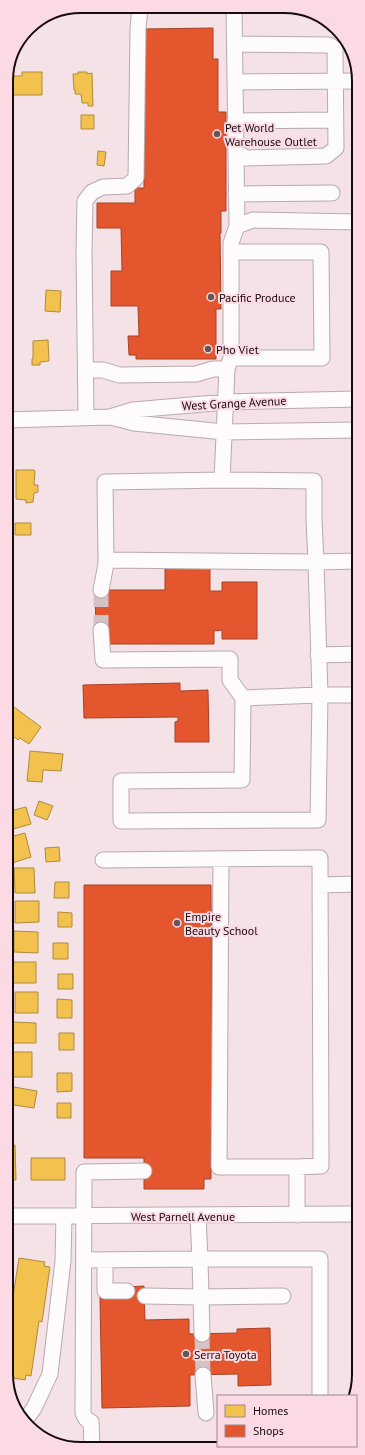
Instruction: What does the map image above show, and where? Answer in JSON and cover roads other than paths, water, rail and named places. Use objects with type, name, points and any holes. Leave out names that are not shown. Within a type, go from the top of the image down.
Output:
[{"type":"street","points":[[86,418],[84,252],[85,201],[92,192],[103,187],[127,186],[136,178],[139,13]]},
{"type":"street","points":[[222,480],[229,363],[231,243],[237,226],[234,13]]},
{"type":"street","points":[[235,44],[329,45],[335,49],[336,120],[336,148],[326,156],[245,158],[236,151]]},
{"type":"street","points":[[235,82],[352,81]]},
{"type":"street","points":[[235,121],[336,120]]},
{"type":"street","points":[[236,194],[332,193]]},
{"type":"street","points":[[237,226],[253,220],[352,222]]},
{"type":"street","points":[[86,370],[103,370],[119,375],[196,374],[229,363],[322,358],[321,252],[231,252]]},
{"type":"street","name":"West Grange Avenue","points":[[110,417],[133,410],[226,402],[352,399]]},
{"type":"street","name":"West Grange Avenue","points":[[13,420],[110,417],[134,422],[224,432],[352,430]]},
{"type":"street","points":[[100,630],[103,660],[230,659],[230,680],[243,698],[242,780],[121,781],[121,821],[318,820],[320,695],[314,481],[222,480],[105,482],[106,560],[101,590]]},
{"type":"street","points":[[106,560],[352,561]]},
{"type":"street","points":[[318,655],[352,654]]},
{"type":"street","points":[[243,698],[352,695]]},
{"type":"street","points":[[103,860],[320,858],[320,1166],[219,1167],[221,859]]},
{"type":"street","points":[[320,885],[352,884]]},
{"type":"street","points":[[297,1215],[298,1167]]},
{"type":"street","points":[[92,1442],[91,1422],[86,1419],[83,1413],[84,1172],[144,1171]]},
{"type":"street","name":"West Parnell Avenue","points":[[13,1216],[352,1214]]},
{"type":"street","points":[[28,1416],[34,1408],[50,1374],[63,1261],[64,1216]]},
{"type":"street","points":[[198,1216],[202,1334]]},
{"type":"street","points":[[84,1260],[320,1259],[320,1395]]},
{"type":"street","points":[[105,1260],[105,1291],[127,1291]]},
{"type":"street","points":[[145,1296],[282,1296]]},
{"type":"street","points":[[203,1375],[206,1413]]},
{"type":"tunnel","points":[[101,590],[101,630]]},
{"type":"tunnel","points":[[202,1334],[203,1375]]},
{"type":"place","name":"Pet World Warehouse Outlet","points":[[217,134]]},
{"type":"place","name":"Pacific Produce","points":[[211,297]]},
{"type":"place","name":"Pho Viet","points":[[208,349]]},
{"type":"place","name":"Empire Beauty School","points":[[177,923]]},
{"type":"place","name":"Serra Toyota","points":[[186,1354]]}]
